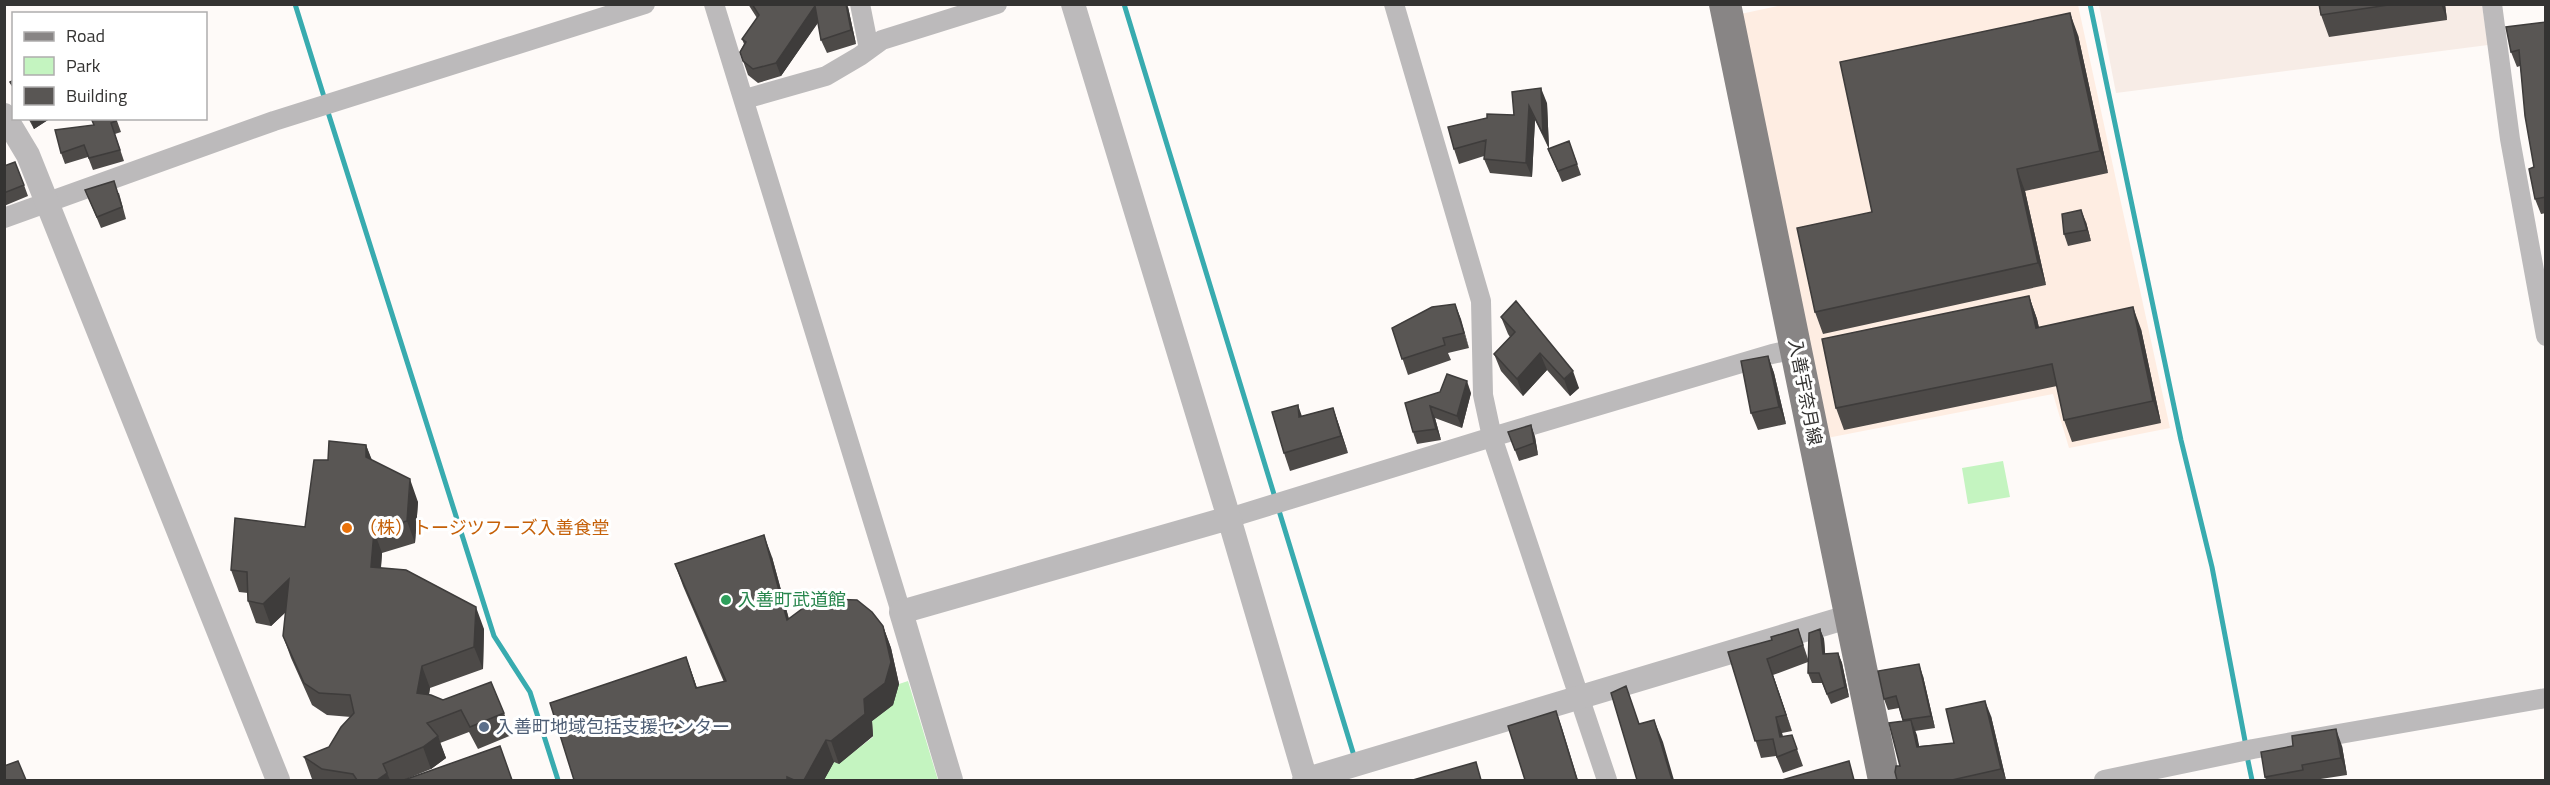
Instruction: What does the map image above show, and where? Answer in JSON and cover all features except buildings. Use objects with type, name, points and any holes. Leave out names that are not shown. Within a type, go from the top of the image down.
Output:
[{"type":"main road","name":"入善宇奈月線","points":[[1725,4],[1884,780]]},
{"type":"street","points":[[4,218],[45,201],[274,121],[645,4]]},
{"type":"street","points":[[714,4],[745,99],[951,780]]},
{"type":"street","points":[[860,4],[869,49]]},
{"type":"street","points":[[745,99],[826,76],[882,39],[997,4]]},
{"type":"street","points":[[1073,4],[1229,518],[1305,780],[1851,616]]},
{"type":"street","points":[[1394,4],[1481,301],[1483,395],[1492,437],[1607,780]]},
{"type":"street","points":[[2492,4],[2510,139],[2540,272],[2546,336]]},
{"type":"street","points":[[2495,31],[2515,29]]},
{"type":"street","points":[[4,115],[28,155],[277,780]]},
{"type":"street","points":[[901,612],[1229,518],[1492,437],[1772,354],[1796,349]]},
{"type":"street","points":[[2104,780],[2253,749],[2546,698]]},
{"type":"shaded area","points":[[1787,4],[2078,5],[2170,428],[2069,448],[2053,394],[1827,438],[1736,15]]},
{"type":"shaded area","points":[[2099,5],[2482,5],[2488,45],[2116,93]]},
{"type":"green space","points":[[2003,461],[2010,497],[1968,504],[1962,468]]},
{"type":"green space","points":[[908,681],[938,780],[814,780],[824,760],[839,763],[873,737],[872,721],[899,684]]},
{"type":"waterway","points":[[295,4],[325,100]]},
{"type":"waterway","points":[[1124,4],[1355,759]]},
{"type":"waterway","points":[[2090,4],[2181,440],[2212,567],[2246,746]]},
{"type":"waterway","points":[[327,109],[494,636],[530,692],[558,780]]},
{"type":"waterway","points":[[2247,756],[2252,780]]},
{"type":"place","name":"（株）トージツフーズ入善食堂","points":[[347,528]]},
{"type":"place","name":"入善町武道館","points":[[726,600]]},
{"type":"place","name":"入善町地域包括支援センター","points":[[484,727]]}]
